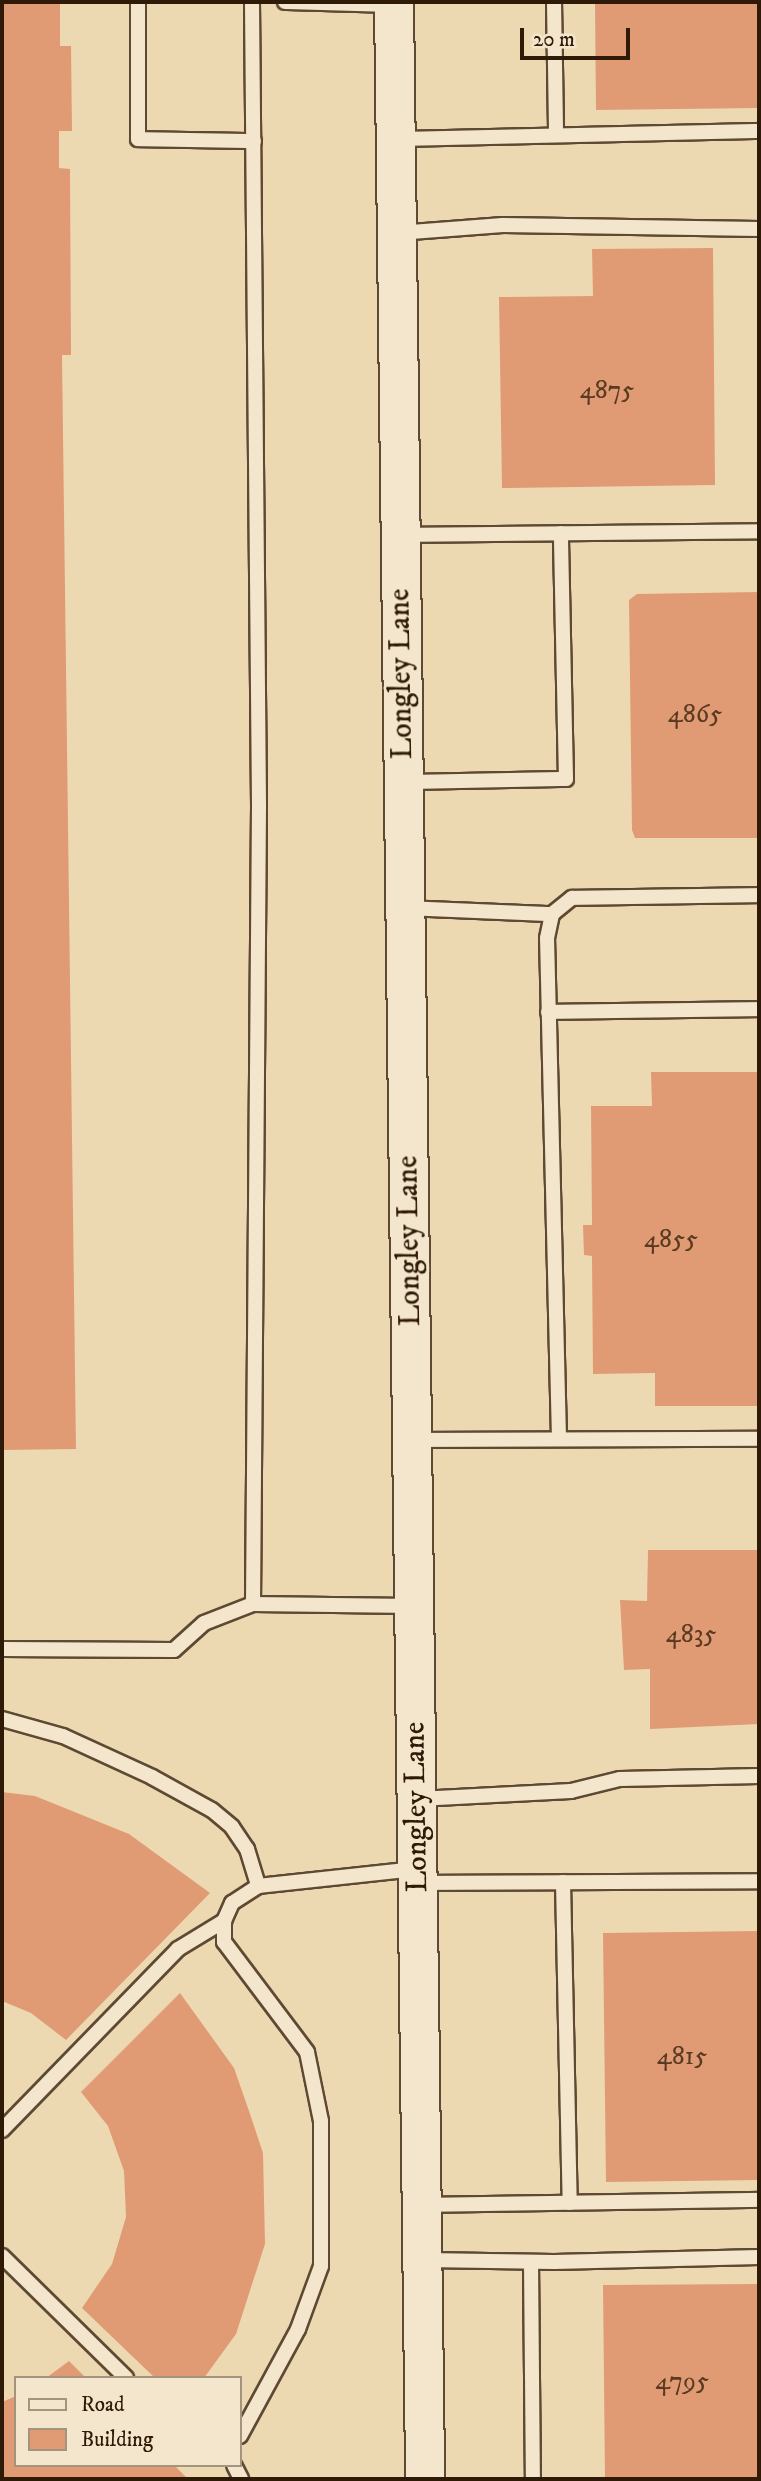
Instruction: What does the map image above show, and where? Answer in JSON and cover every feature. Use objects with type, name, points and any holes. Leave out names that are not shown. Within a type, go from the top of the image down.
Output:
[{"type":"main road","name":"Longley Lane","points":[[394,4],[425,2479]]},
{"type":"lane","points":[[138,2],[138,139],[254,141]]},
{"type":"lane","points":[[252,2],[259,819],[253,1604]]},
{"type":"lane","points":[[285,2],[394,4]]},
{"type":"lane","points":[[554,2],[556,135]]},
{"type":"lane","points":[[396,139],[759,131]]},
{"type":"lane","points":[[397,233],[503,225],[759,229]]},
{"type":"lane","points":[[401,535],[759,531]]},
{"type":"lane","points":[[404,782],[566,779],[561,533]]},
{"type":"lane","points":[[559,1439],[547,938],[552,914],[572,898],[759,895]]},
{"type":"lane","points":[[405,908],[552,914]]},
{"type":"lane","points":[[548,1012],[759,1009]]},
{"type":"lane","points":[[412,1440],[759,1439]]},
{"type":"lane","points":[[2,1648],[174,1650],[204,1623],[253,1604],[414,1606]]},
{"type":"lane","points":[[2,1719],[63,1736],[164,1783],[212,1810],[232,1827],[247,1849],[258,1886]]},
{"type":"lane","points":[[416,1799],[570,1791],[620,1779],[759,1776]]},
{"type":"lane","points":[[242,2432],[298,2329],[321,2266],[321,2121],[307,2052],[223,1942],[224,1921],[232,1903],[258,1886],[417,1876],[563,1882],[759,1881]]},
{"type":"lane","points":[[563,1882],[570,2203]]},
{"type":"lane","points":[[2,2130],[178,1948],[224,1921]]},
{"type":"lane","points":[[421,2205],[759,2200]]},
{"type":"lane","points":[[2,2256],[124,2376]]},
{"type":"lane","points":[[422,2260],[531,2262],[759,2257]]},
{"type":"lane","points":[[531,2262],[533,2479]]},
{"type":"building","points":[[2,2],[60,2],[60,46],[71,46],[72,131],[59,131],[59,168],[70,169],[71,355],[62,355],[76,1449],[2,1450]]},
{"type":"building","points":[[595,2],[759,2],[759,108],[596,110]]},
{"type":"building","points":[[713,248],[715,485],[502,488],[499,297],[593,296],[592,249]]},
{"type":"building","points":[[759,592],[759,838],[635,838],[632,830],[629,600],[637,594]]},
{"type":"building","points":[[651,1072],[759,1072],[759,1406],[655,1406],[655,1373],[593,1374],[592,1256],[584,1255],[583,1225],[592,1225],[591,1106],[652,1106]]},
{"type":"building","points":[[648,1550],[759,1550],[759,1724],[650,1729],[650,1669],[624,1670],[620,1600],[647,1601]]},
{"type":"building","points":[[2,1792],[35,1796],[129,1834],[210,1893],[66,2040],[31,2013],[2,2001]]},
{"type":"building","points":[[759,1931],[759,2180],[606,2182],[603,1933]]},
{"type":"building","points":[[180,1993],[234,2068],[263,2153],[265,2244],[236,2334],[205,2376],[153,2376],[82,2308],[112,2264],[126,2217],[124,2171],[108,2126],[81,2092]]},
{"type":"building","points":[[759,2284],[759,2479],[605,2479],[603,2285]]},
{"type":"building","points":[[69,2361],[84,2376],[49,2376]]},
{"type":"building","points":[[14,2397],[14,2467],[176,2467],[188,2479],[2,2479],[2,2402]]}]
